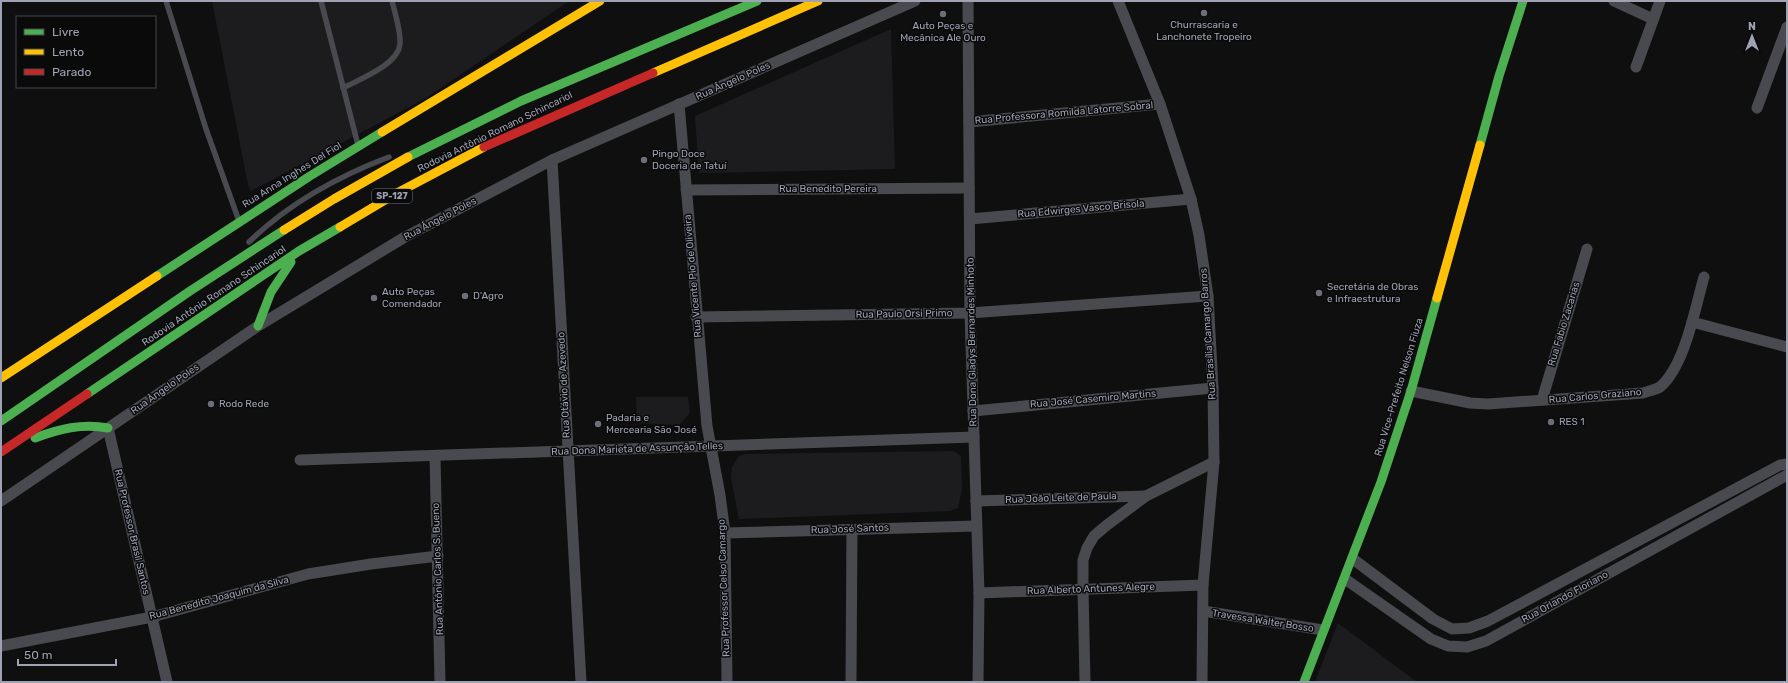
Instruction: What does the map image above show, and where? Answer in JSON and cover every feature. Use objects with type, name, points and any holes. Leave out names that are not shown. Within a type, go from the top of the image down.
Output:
[{"type":"main road","name":"Rua Anna Inghes Del Fiol","points":[[1,378],[310,176],[600,1]]},
{"type":"main road","name":"Rodovia Antônio Romano Schincariol","points":[[1,421],[84,365],[219,270],[281,230],[385,169],[470,126],[582,74],[757,1]]},
{"type":"main road","name":"Rodovia Antônio Romano Schincariol","points":[[4,450],[300,251],[397,193],[484,147],[595,97],[818,1]]},
{"type":"main road","name":"Rua Vice-Prefeito Nelson Fiuza","points":[[1304,682],[1382,482],[1411,391],[1499,76],[1523,1]]},
{"type":"main road","points":[[258,326],[271,292],[300,251]]},
{"type":"main road","points":[[4,450],[62,428],[74,426],[108,428]]},
{"type":"street","name":"Rua Ângelo Poles","points":[[1,501],[258,326],[405,237],[552,160],[915,1]]},
{"type":"street","name":"Rua Dona Gladys Bernardes Minhoto","points":[[968,1],[970,313],[979,593],[978,682]]},
{"type":"street","name":"Rua Brasília Camargo Barros","points":[[1118,1],[1160,104],[1191,199],[1200,236],[1208,296],[1213,388],[1214,462],[1203,585],[1204,612],[1202,682]]},
{"type":"street","points":[[1614,1],[1653,19]]},
{"type":"street","points":[[1636,67],[1660,1]]},
{"type":"street","points":[[1757,108],[1787,27]]},
{"type":"street","name":"Rua Vicente Pio de Oliveira","points":[[679,104],[696,317],[710,446]]},
{"type":"street","name":"Rua Professora Romilda Latorre Sobral","points":[[969,122],[1160,104]]},
{"type":"street","name":"Rua Otávio de Azevedo","points":[[552,160],[581,682]]},
{"type":"street","name":"Rua Benedito Pereira","points":[[686,190],[969,188]]},
{"type":"street","name":"Rua Edwirges Vasco Brisola","points":[[970,219],[1191,199]]},
{"type":"street","name":"Rua Fabio Zacarias","points":[[1542,400],[1587,248]]},
{"type":"street","name":"Rua Carlos Graziano","points":[[1411,391],[1488,404],[1643,393],[1658,388],[1670,376],[1680,358],[1692,322],[1704,277]]},
{"type":"street","name":"Rua Paulo Orsi Primo","points":[[696,317],[970,313],[1208,296]]},
{"type":"street","points":[[1692,322],[1787,348]]},
{"type":"street","name":"Rua José Casemiro Martins","points":[[973,411],[1213,388]]},
{"type":"street","name":"Rua Professor Brasil Santos","points":[[108,428],[167,682]]},
{"type":"street","name":"Rua Dona Marieta de Assunção Telles","points":[[300,460],[974,437]]},
{"type":"street","name":"Rua Professor Celso Camargo","points":[[710,446],[720,494],[725,533],[727,682]]},
{"type":"street","name":"Rua Antônio Carlos S. Bueno","points":[[435,456],[440,682]]},
{"type":"street","name":"Rua João Leite de Paula","points":[[1085,682],[1083,560],[1087,548],[1094,536],[1146,496],[1214,462]]},
{"type":"street","points":[[1784,464],[1787,475]]},
{"type":"street","name":"Rua Orlando Floriano","points":[[1353,559],[1433,619],[1452,629],[1469,628],[1488,621],[1784,464]]},
{"type":"street","name":"Rua Orlando Floriano","points":[[1345,579],[1432,639],[1448,646],[1467,647],[1486,641],[1787,475]]},
{"type":"street","name":"Rua João Leite de Paula","points":[[976,501],[1146,496]]},
{"type":"street","name":"Rua José Santos","points":[[725,533],[976,526]]},
{"type":"street","points":[[851,682],[852,529]]},
{"type":"street","name":"Rua Benedito Joaquim da Silva","points":[[1,646],[152,617],[308,574],[371,564],[438,556]]},
{"type":"street","name":"Rua Alberto Antunes Alegre","points":[[979,593],[1203,585]]},
{"type":"street","name":"Travessa Walter Bosso","points":[[1204,612],[1324,630]]},
{"type":"lane","points":[[166,1],[206,128],[239,222]]},
{"type":"lane","points":[[320,1],[358,147]]},
{"type":"lane","points":[[343,88],[388,63],[397,54],[400,44],[392,1]]},
{"type":"lane","points":[[406,150],[470,126]]},
{"type":"lane","points":[[246,244],[263,228],[306,198],[364,166],[392,156]]},
{"type":"lane","points":[[219,270],[241,249]]},
{"type":"shaded area","points":[[212,1],[569,1],[426,98],[251,191],[248,185]]},
{"type":"shaded area","points":[[891,29],[895,169],[699,173],[695,116]]},
{"type":"shaded area","points":[[636,397],[688,397],[690,413],[679,425],[637,423]]},
{"type":"shaded area","points":[[954,451],[961,456],[962,490],[958,508],[950,511],[739,519],[731,478],[732,467],[739,456],[746,454]]},
{"type":"shaded area","points":[[1338,623],[1417,682],[1315,682]]},
{"type":"traffic: fast","points":[[408,157],[521,101],[757,1]]},
{"type":"traffic: fast","points":[[1480,145],[1499,76],[1523,1]]},
{"type":"traffic: fast","points":[[157,276],[310,176],[382,132]]},
{"type":"traffic: fast","points":[[87,394],[299,251],[340,227]]},
{"type":"traffic: fast","points":[[1,421],[190,291],[284,230]]},
{"type":"traffic: fast","points":[[258,326],[271,292],[291,262]]},
{"type":"traffic: fast","points":[[1304,682],[1381,482],[1411,391],[1437,298]]},
{"type":"traffic: fast","points":[[35,438],[71,428],[89,426],[108,428]]},
{"type":"traffic: slow","points":[[382,132],[600,1]]},
{"type":"traffic: slow","points":[[653,73],[818,1]]},
{"type":"traffic: slow","points":[[1437,298],[1480,145]]},
{"type":"traffic: slow","points":[[340,227],[397,193],[484,147]]},
{"type":"traffic: slow","points":[[284,230],[334,199],[408,157]]},
{"type":"traffic: slow","points":[[1,378],[157,276]]},
{"type":"traffic: jam","points":[[484,147],[653,73]]},
{"type":"traffic: jam","points":[[1,452],[87,394]]},
{"type":"place","name":"Churrascaria e Lanchonete Tropeiro","points":[[1204,13]]},
{"type":"place","name":"Auto Peças e Mecânica Ale Ouro","points":[[943,14]]},
{"type":"place","name":"Pingo Doce Doceria de Tatuí","points":[[644,160]]},
{"type":"place","name":"Secretária de Obras e Infraestrutura","points":[[1319,293]]},
{"type":"place","name":"D'Agro","points":[[465,296]]},
{"type":"place","name":"Auto Peças Comendador","points":[[374,298]]},
{"type":"place","name":"Rodo Rede","points":[[211,404]]},
{"type":"place","name":"RES 1","points":[[1551,422]]},
{"type":"place","name":"Padaria e Mercearia São José","points":[[598,424]]}]
